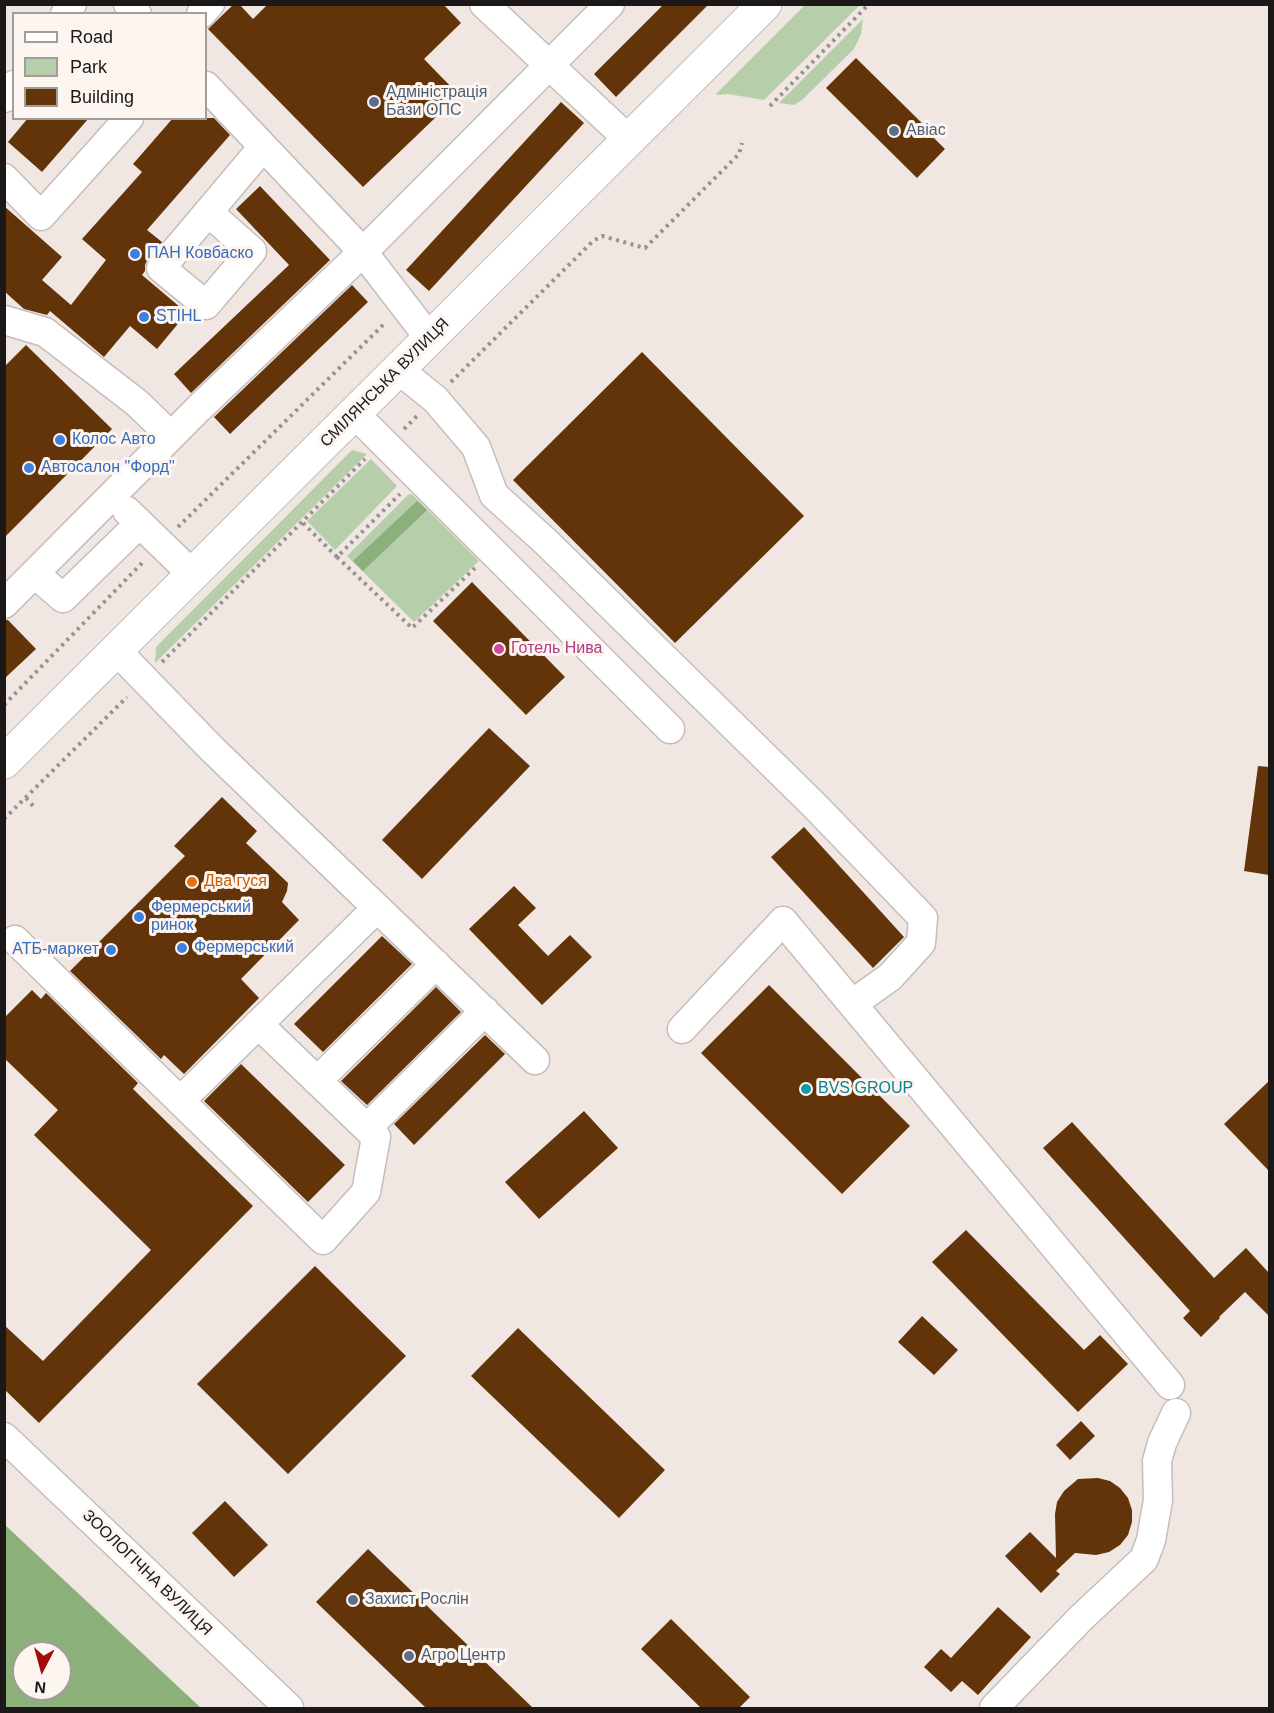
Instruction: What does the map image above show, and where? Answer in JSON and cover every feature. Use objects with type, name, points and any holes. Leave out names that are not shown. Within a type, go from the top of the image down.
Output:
[{"type":"main road","name":"СМІЛЯНСЬКА ВУЛИЦЯ","points":[[4,762],[765,4]]},
{"type":"street","points":[[484,4],[628,140]]},
{"type":"street","points":[[4,604],[171,436],[363,252],[610,4]]},
{"type":"street","points":[[207,87],[363,252],[430,339]]},
{"type":"street","points":[[4,178],[41,216],[127,120]]},
{"type":"street","points":[[208,212],[263,147]]},
{"type":"street","points":[[4,320],[45,332],[137,402],[171,436]]},
{"type":"street","points":[[399,370],[435,399],[476,447],[495,495],[546,542],[815,806],[923,918],[921,943],[890,977],[852,1004]]},
{"type":"street","points":[[355,414],[670,729]]},
{"type":"street","points":[[111,496],[192,574]]},
{"type":"street","points":[[35,573],[63,598],[139,524]]},
{"type":"street","points":[[116,650],[212,749],[535,1060]]},
{"type":"street","points":[[180,1101],[377,908]]},
{"type":"street","points":[[682,1029],[783,921],[1170,1385]]},
{"type":"street","points":[[15,940],[323,1240],[366,1192],[376,1137],[258,1024]]},
{"type":"street","points":[[317,1081],[436,964]]},
{"type":"street","points":[[367,1128],[484,1011]]},
{"type":"street","points":[[994,1708],[1081,1618],[1144,1559],[1152,1540],[1158,1500],[1157,1461],[1162,1443],[1176,1413]]},
{"type":"street","name":"ЗООЛОГІЧНА ВУЛИЦЯ","points":[[4,1437],[289,1708]]},
{"type":"path","points":[[770,106],[867,6]]},
{"type":"path","points":[[4,819],[368,457],[387,446],[593,241],[602,236],[645,248],[740,154],[742,143]]},
{"type":"path","points":[[4,705],[160,544],[244,464],[403,304]]},
{"type":"path","points":[[337,557],[418,476]]},
{"type":"path","points":[[303,523],[412,628],[492,551]]},
{"type":"path","points":[[26,798],[34,807]]},
{"type":"green space","points":[[805,5],[860,5],[764,100],[728,94],[715,95]]},
{"type":"green space","points":[[863,19],[861,34],[854,49],[802,100],[794,105],[779,103]]},
{"type":"green space","points":[[352,450],[367,454],[155,663],[156,647]]},
{"type":"green space","points":[[371,459],[397,486],[335,550],[307,521]]},
{"type":"green space","points":[[409,494],[413,495],[479,561],[414,622],[347,556]]},
{"type":"green space","points":[[417,501],[427,510],[363,571],[353,561]]},
{"type":"green space","points":[[4,1525],[5,1525],[201,1708],[5,1708]]},
{"type":"building","points":[[234,4],[239,4],[253,19],[268,4],[443,4],[461,23],[424,59],[459,95],[363,187],[208,29]]},
{"type":"building","points":[[664,4],[709,4],[616,97],[594,74]]},
{"type":"building","points":[[856,58],[932,133],[931,135],[945,149],[917,178],[826,88]]},
{"type":"building","points":[[561,102],[584,123],[429,291],[406,270]]},
{"type":"building","points":[[214,118],[230,135],[147,230],[162,242],[148,258],[142,275],[187,313],[157,349],[130,326],[104,357],[50,311],[47,315],[24,309],[4,291],[4,206],[62,257],[42,280],[71,305],[106,260],[82,239],[142,172],[133,164],[171,120]]},
{"type":"building","points":[[26,120],[87,120],[42,172],[8,142]]},
{"type":"building","points":[[260,186],[330,260],[191,393],[174,374],[289,265],[236,209]]},
{"type":"building","points":[[352,285],[368,302],[230,434],[214,417]]},
{"type":"building","points":[[26,345],[112,429],[4,538],[4,367]]},
{"type":"building","points":[[642,352],[804,516],[675,643],[513,480]]},
{"type":"building","name":"Готель Нива","points":[[472,582],[565,677],[526,715],[433,621]]},
{"type":"building","points":[[4,620],[8,620],[36,649],[4,679]]},
{"type":"building","points":[[489,728],[530,766],[422,879],[382,840]]},
{"type":"building","points":[[1258,766],[1269,767],[1269,875],[1244,871]]},
{"type":"building","name":"Фермерський","points":[[222,797],[257,831],[246,843],[288,883],[282,902],[299,920],[241,979],[259,998],[184,1074],[164,1055],[161,1059],[70,971],[185,856],[174,846]]},
{"type":"building","points":[[804,827],[904,937],[873,968],[771,857]]},
{"type":"building","points":[[514,886],[536,908],[518,925],[548,956],[570,935],[592,957],[542,1005],[469,929]]},
{"type":"building","points":[[382,936],[412,964],[323,1052],[294,1024]]},
{"type":"building","name":"BVS GROUP","points":[[769,985],[910,1126],[842,1194],[701,1053]]},
{"type":"building","points":[[436,987],[461,1012],[367,1105],[341,1081]]},
{"type":"building","points":[[32,990],[41,999],[46,993],[138,1083],[133,1089],[253,1206],[39,1423],[4,1389],[4,1325],[43,1361],[151,1250],[34,1135],[58,1110],[4,1058],[4,1018]]},
{"type":"building","points":[[485,1035],[505,1054],[414,1145],[394,1124]]},
{"type":"building","points":[[241,1064],[345,1165],[308,1202],[204,1101]]},
{"type":"building","points":[[1269,1081],[1269,1171],[1224,1124]]},
{"type":"building","points":[[584,1111],[618,1148],[539,1219],[505,1182]]},
{"type":"building","points":[[1072,1122],[1214,1278],[1246,1248],[1269,1273],[1269,1316],[1245,1292],[1201,1337],[1183,1318],[1190,1311],[1043,1148]]},
{"type":"building","points":[[966,1230],[1084,1350],[1100,1335],[1128,1364],[1078,1412],[932,1262]]},
{"type":"building","points":[[315,1266],[406,1356],[288,1474],[197,1384]]},
{"type":"building","points":[[922,1316],[958,1350],[934,1375],[898,1342]]},
{"type":"building","points":[[518,1328],[665,1470],[619,1518],[471,1376]]},
{"type":"building","points":[[1081,1421],[1095,1436],[1070,1460],[1056,1445]]},
{"type":"building","points":[[1098,1478],[1110,1481],[1128,1498],[1132,1510],[1132,1522],[1128,1535],[1120,1545],[1109,1552],[1096,1555],[1075,1553],[1056,1571],[1060,1574],[1041,1593],[1005,1556],[1030,1532],[1056,1558],[1057,1502],[1064,1491],[1078,1479]]},
{"type":"building","points":[[225,1501],[268,1545],[234,1577],[192,1533]]},
{"type":"building","points":[[368,1549],[533,1708],[426,1708],[316,1602]]},
{"type":"building","points":[[998,1607],[1031,1637],[978,1695],[962,1681],[951,1692],[924,1667],[941,1649],[951,1658]]},
{"type":"building","points":[[671,1619],[750,1697],[739,1708],[701,1708],[641,1649]]},
{"type":"place","name":"Адміністрація Бази ОПС","points":[[374,102]]},
{"type":"place","name":"Авіас","points":[[894,131]]},
{"type":"place","name":"ПАН Ковбаско","points":[[135,254]]},
{"type":"place","name":"STIHL","points":[[144,317]]},
{"type":"place","name":"Колос Авто","points":[[60,440]]},
{"type":"place","name":"Автосалон \"Форд\"","points":[[29,468]]},
{"type":"place","name":"Готель Нива","points":[[499,649]]},
{"type":"place","name":"Два гуся","points":[[192,882]]},
{"type":"place","name":"Фермерський ринок","points":[[139,917]]},
{"type":"place","name":"Фермерський","points":[[182,948]]},
{"type":"place","name":"АТБ-маркет","points":[[111,950]]},
{"type":"place","name":"BVS GROUP","points":[[806,1089]]},
{"type":"place","name":"Захист Рослін","points":[[353,1600]]},
{"type":"place","name":"Агро Центр","points":[[409,1656]]}]
